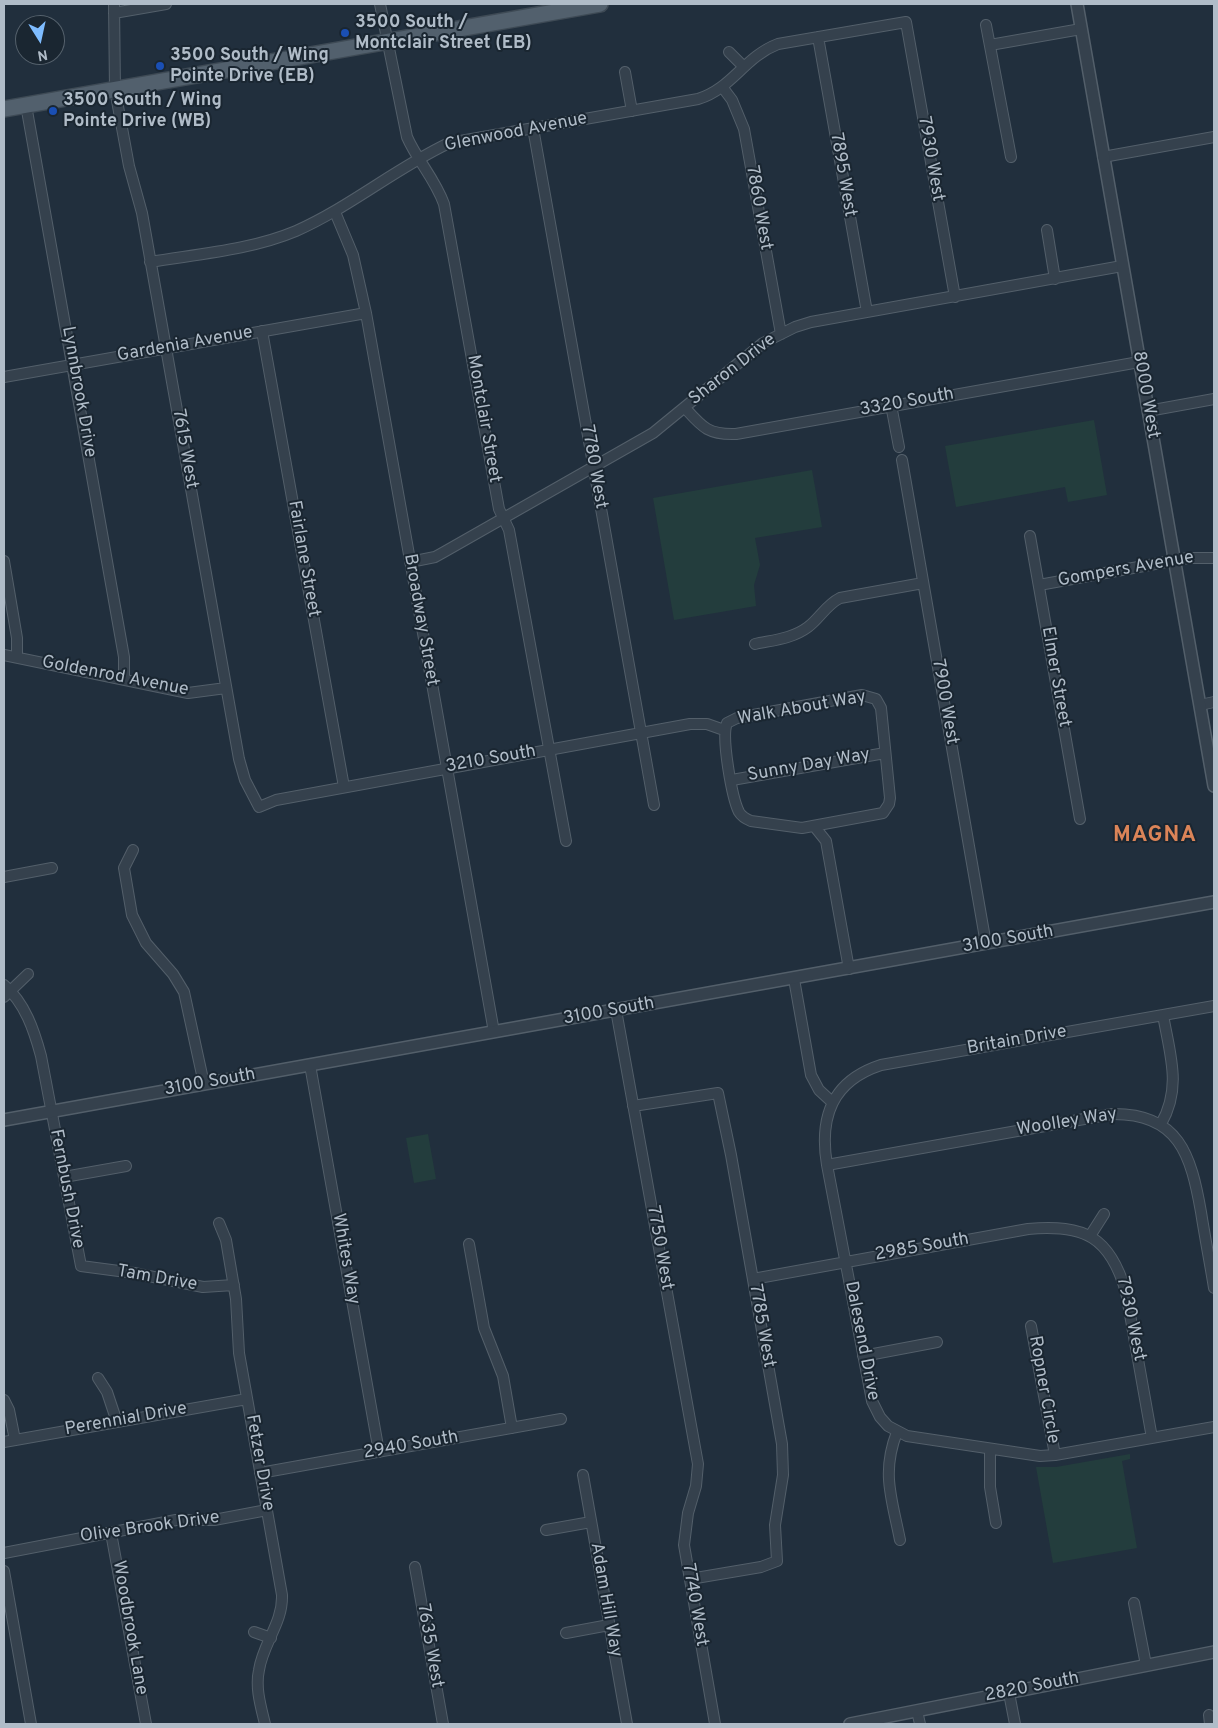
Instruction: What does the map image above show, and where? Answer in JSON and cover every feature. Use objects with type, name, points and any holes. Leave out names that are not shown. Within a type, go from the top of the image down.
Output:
[{"type":"main road","points":[[4,109],[600,4]]},
{"type":"street","points":[[114,8],[166,4]]},
{"type":"street","name":"Montclair Street","points":[[380,4],[407,137],[419,159],[434,180],[444,204],[498,509],[509,530],[566,841]]},
{"type":"street","name":"8000 West","points":[[1077,4],[1214,786]]},
{"type":"street","name":"7615 West","points":[[114,8],[115,90],[150,262],[242,770],[259,807]]},
{"type":"street","name":"Glenwood Avenue","points":[[150,262],[276,238],[335,212],[419,159],[449,143],[698,99],[723,88],[765,49],[778,44],[906,22]]},
{"type":"street","name":"7930 West","points":[[906,22],[955,297]]},
{"type":"street","points":[[986,25],[1011,157]]},
{"type":"street","points":[[990,45],[1081,29]]},
{"type":"street","name":"7895 West","points":[[818,37],[867,312]]},
{"type":"street","points":[[729,52],[744,67]]},
{"type":"street","points":[[625,72],[632,110]]},
{"type":"street","name":"7860 West","points":[[723,88],[732,100],[744,129],[781,334]]},
{"type":"street","name":"Lynnbrook Drive","points":[[26,105],[124,657],[124,680]]},
{"type":"street","name":"7780 West","points":[[533,128],[654,805]]},
{"type":"street","points":[[1103,157],[1214,137]]},
{"type":"street","name":"Broadway Street","points":[[335,212],[353,255],[366,313],[494,1032]]},
{"type":"street","points":[[1046,230],[1055,279]]},
{"type":"street","name":"Sharon Drive","points":[[410,562],[435,557],[653,433],[746,356],[781,334],[811,322],[1122,266]]},
{"type":"street","name":"Gardenia Avenue","points":[[4,377],[366,313]]},
{"type":"street","name":"Fairlane Street","points":[[262,331],[344,787]]},
{"type":"street","name":"3320 South","points":[[685,408],[700,425],[711,432],[721,434],[1139,362]]},
{"type":"street","points":[[1148,411],[1214,399]]},
{"type":"street","points":[[891,405],[899,447]]},
{"type":"street","name":"7900 West","points":[[902,460],[986,944]]},
{"type":"street","name":"Elmer Street","points":[[1030,536],[1080,819]]},
{"type":"street","name":"Gompers Avenue","points":[[1039,585],[1174,561],[1200,557],[1214,558]]},
{"type":"street","points":[[4,561],[17,638],[17,657]]},
{"type":"street","points":[[755,644],[795,634],[807,627],[832,602],[840,598],[923,582]]},
{"type":"street","name":"Goldenrod Avenue","points":[[4,655],[188,693],[226,688]]},
{"type":"street","name":"Walk About Way","points":[[726,726],[737,718],[862,695],[876,699],[881,708],[885,752]]},
{"type":"street","points":[[1200,705],[1214,702]]},
{"type":"street","name":"3210 South","points":[[259,807],[276,800],[642,733],[707,724],[726,726]]},
{"type":"street","points":[[726,726],[737,806],[744,818],[751,821],[802,828],[876,815],[887,808],[890,798],[885,752]]},
{"type":"street","name":"Sunny Day Way","points":[[732,780],[885,752]]},
{"type":"street","points":[[826,841],[835,823]]},
{"type":"street","points":[[814,826],[826,841],[849,969]]},
{"type":"street","points":[[133,850],[124,868],[132,914],[146,944],[173,974],[184,992],[204,1084]]},
{"type":"street","points":[[4,877],[52,868]]},
{"type":"street","name":"3100 South","points":[[4,1120],[1214,902]]},
{"type":"street","points":[[6,991],[28,974]]},
{"type":"street","points":[[794,979],[811,1075],[819,1090],[832,1102]]},
{"type":"street","name":"Fernbush Drive","points":[[6,991],[34,1029],[41,1056],[81,1266]]},
{"type":"street","name":"Britain Drive","points":[[832,1102],[852,1079],[866,1070],[881,1065],[1214,1006]]},
{"type":"street","name":"7750 West","points":[[616,1010],[698,1464],[696,1486]]},
{"type":"street","points":[[1161,1124],[1169,1111],[1174,1084],[1163,1015]]},
{"type":"street","name":"Whites Way","points":[[310,1065],[379,1452]]},
{"type":"street","name":"7785 West","points":[[633,1106],[718,1093],[782,1444],[783,1475],[775,1525],[777,1560],[760,1567],[690,1579]]},
{"type":"street","name":"Dalesend Drive","points":[[832,1102],[824,1131],[827,1165],[863,1356],[875,1409],[880,1417],[897,1432],[917,1439],[990,1450],[1055,1455],[1214,1427]]},
{"type":"street","name":"Woolley Way","points":[[827,1165],[1112,1114],[1144,1117],[1161,1124],[1180,1142],[1191,1164],[1214,1288]]},
{"type":"street","points":[[64,1177],[126,1166]]},
{"type":"street","points":[[1090,1236],[1104,1214]]},
{"type":"street","name":"Fetzer Drive","points":[[219,1223],[225,1238],[234,1285],[238,1312],[239,1353],[282,1605],[271,1638],[263,1654],[258,1680],[265,1724]]},
{"type":"street","name":"2985 South","points":[[753,1278],[1028,1229],[1065,1228],[1090,1236]]},
{"type":"street","name":"7930 West","points":[[1090,1236],[1110,1254],[1120,1269],[1126,1292],[1152,1438]]},
{"type":"street","points":[[469,1244],[484,1328],[503,1376],[512,1428]]},
{"type":"street","name":"Tam Drive","points":[[81,1266],[203,1287],[234,1285]]},
{"type":"street","name":"Ropner Circle","points":[[1031,1326],[1055,1455]]},
{"type":"street","points":[[863,1356],[937,1342]]},
{"type":"street","points":[[98,1378],[107,1392],[118,1422]]},
{"type":"street","name":"Perennial Drive","points":[[4,1442],[248,1399]]},
{"type":"street","points":[[4,1400],[9,1410],[15,1440]]},
{"type":"street","name":"2940 South","points":[[260,1473],[561,1419]]},
{"type":"street","points":[[897,1432],[890,1450],[888,1464],[900,1540]]},
{"type":"street","points":[[990,1450],[990,1487],[996,1523]]},
{"type":"street","name":"Adam Hill Way","points":[[583,1476],[627,1724]]},
{"type":"street","name":"7740 West","points":[[696,1486],[688,1513],[684,1545],[715,1724]]},
{"type":"street","name":"Olive Brook Drive","points":[[4,1553],[176,1520],[214,1520],[267,1510]]},
{"type":"street","points":[[546,1530],[591,1522]]},
{"type":"street","name":"Woodbrook Lane","points":[[112,1533],[146,1724]]},
{"type":"street","name":"7635 West","points":[[415,1567],[443,1724]]},
{"type":"street","points":[[4,1570],[31,1724]]},
{"type":"street","points":[[1134,1603],[1146,1665]]},
{"type":"street","points":[[566,1633],[609,1625]]},
{"type":"street","points":[[254,1632],[271,1638]]},
{"type":"street","name":"2820 South","points":[[850,1724],[1214,1652]]},
{"type":"street","points":[[1009,1693],[1015,1724]]},
{"type":"street","points":[[918,1711],[920,1724]]},
{"type":"green space","points":[[1094,420],[1107,495],[1068,502],[1065,487],[956,507],[945,446]]},
{"type":"green space","points":[[812,470],[822,527],[755,538],[760,565],[754,585],[756,606],[674,620],[653,498]]},
{"type":"green space","points":[[428,1134],[436,1179],[414,1183],[406,1138]]},
{"type":"green space","points":[[1130,1454],[1130,1459],[1122,1461],[1137,1548],[1053,1563],[1036,1467],[1056,1467]]},
{"type":"place","name":"3500 South / Montclair Street (EB)","points":[[345,33]]},
{"type":"place","name":"3500 South / Wing Pointe Drive (EB)","points":[[160,66]]},
{"type":"place","name":"3500 South / Wing Pointe Drive (WB)","points":[[53,111]]},
{"type":"district","name":"MAGNA","points":[[1155,837]]}]
